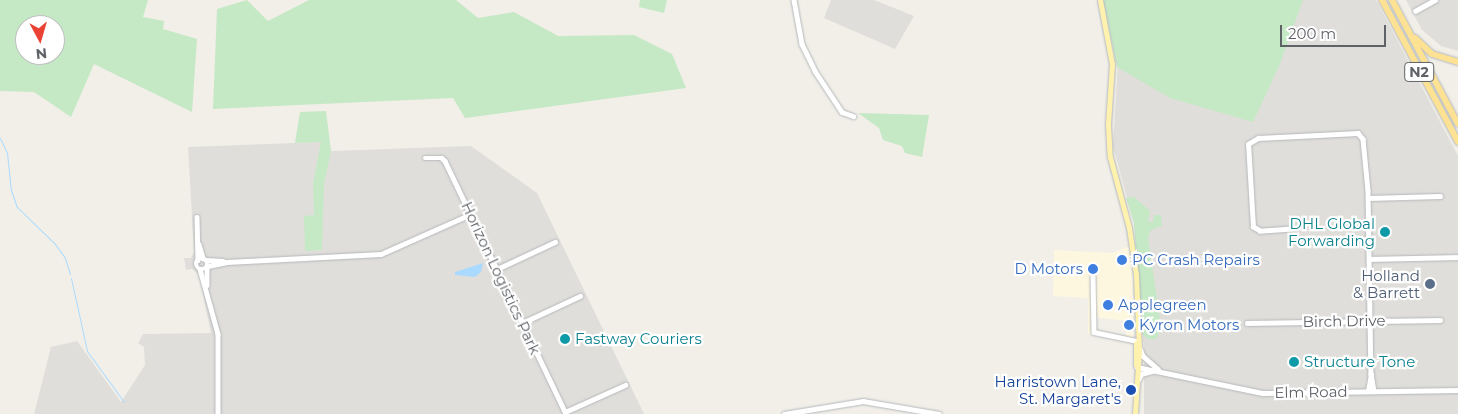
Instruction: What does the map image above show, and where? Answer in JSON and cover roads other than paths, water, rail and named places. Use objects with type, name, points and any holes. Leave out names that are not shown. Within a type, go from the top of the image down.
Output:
[{"type":"highway","name":"N2","points":[[1382,0],[1458,142]]},
{"type":"highway","name":"N2","points":[[1393,0],[1458,124]]},
{"type":"highway","points":[[1393,0],[1424,49],[1441,59],[1458,62]]},
{"type":"main road","points":[[1100,0],[1112,64],[1108,124],[1110,158],[1134,258],[1137,340],[1135,414]]},
{"type":"street","points":[[794,0],[802,44],[815,71],[842,112],[853,116]]},
{"type":"street","points":[[1414,11],[1435,0]]},
{"type":"street","points":[[1292,229],[1260,231],[1254,227],[1247,150],[1252,140],[1358,133],[1363,140],[1368,191],[1371,374],[1374,391]]},
{"type":"street","name":"Horizon Logistics Park","points":[[425,158],[444,159],[565,413]]},
{"type":"street","points":[[1368,198],[1440,196]]},
{"type":"street","points":[[204,262],[380,254],[470,214]]},
{"type":"street","points":[[197,217],[198,242],[204,262],[218,335],[218,414]]},
{"type":"street","points":[[496,270],[555,242]]},
{"type":"street","points":[[1369,260],[1458,257]]},
{"type":"street","points":[[200,269],[204,262]]},
{"type":"street","points":[[200,269],[204,262]]},
{"type":"street","points":[[200,269],[208,289]]},
{"type":"street","points":[[1093,276],[1094,332],[1137,340],[1149,364],[1137,368]]},
{"type":"street","points":[[522,323],[580,296]]},
{"type":"street","name":"Birch Drive","points":[[1247,323],[1440,320]]},
{"type":"street","name":"Elm Road","points":[[1149,364],[1159,370]]},
{"type":"street","name":"Elm Road","points":[[1137,368],[1168,371],[1263,393],[1458,390]]},
{"type":"street","name":"Elm Road","points":[[1137,382],[1145,372],[1168,371]]},
{"type":"street","points":[[1368,391],[1371,374]]},
{"type":"street","points":[[565,413],[625,385]]},
{"type":"street","points":[[784,414],[863,401],[939,414]]},
{"type":"water","points":[[483,263],[481,272],[475,277],[455,275],[455,272]]},
{"type":"waterway","points":[[0,138],[7,153],[11,190],[17,207],[55,244],[65,258],[70,274]]},
{"type":"waterway","points":[[71,278],[87,351],[124,402]]},
{"type":"place","name":"DHL Global Forwarding","points":[[1385,232]]},
{"type":"place","name":"PC Crash Repairs","points":[[1122,260]]},
{"type":"place","name":"D Motors","points":[[1093,269]]},
{"type":"place","name":"Holland & Barrett","points":[[1430,284]]},
{"type":"place","name":"Applegreen","points":[[1108,305]]},
{"type":"place","name":"Kyron Motors","points":[[1129,325]]},
{"type":"place","name":"Fastway Couriers","points":[[565,339]]},
{"type":"place","name":"Structure Tone","points":[[1294,362]]},
{"type":"place","name":"Harristown Lane, St. Margaret's","points":[[1131,390]]}]
